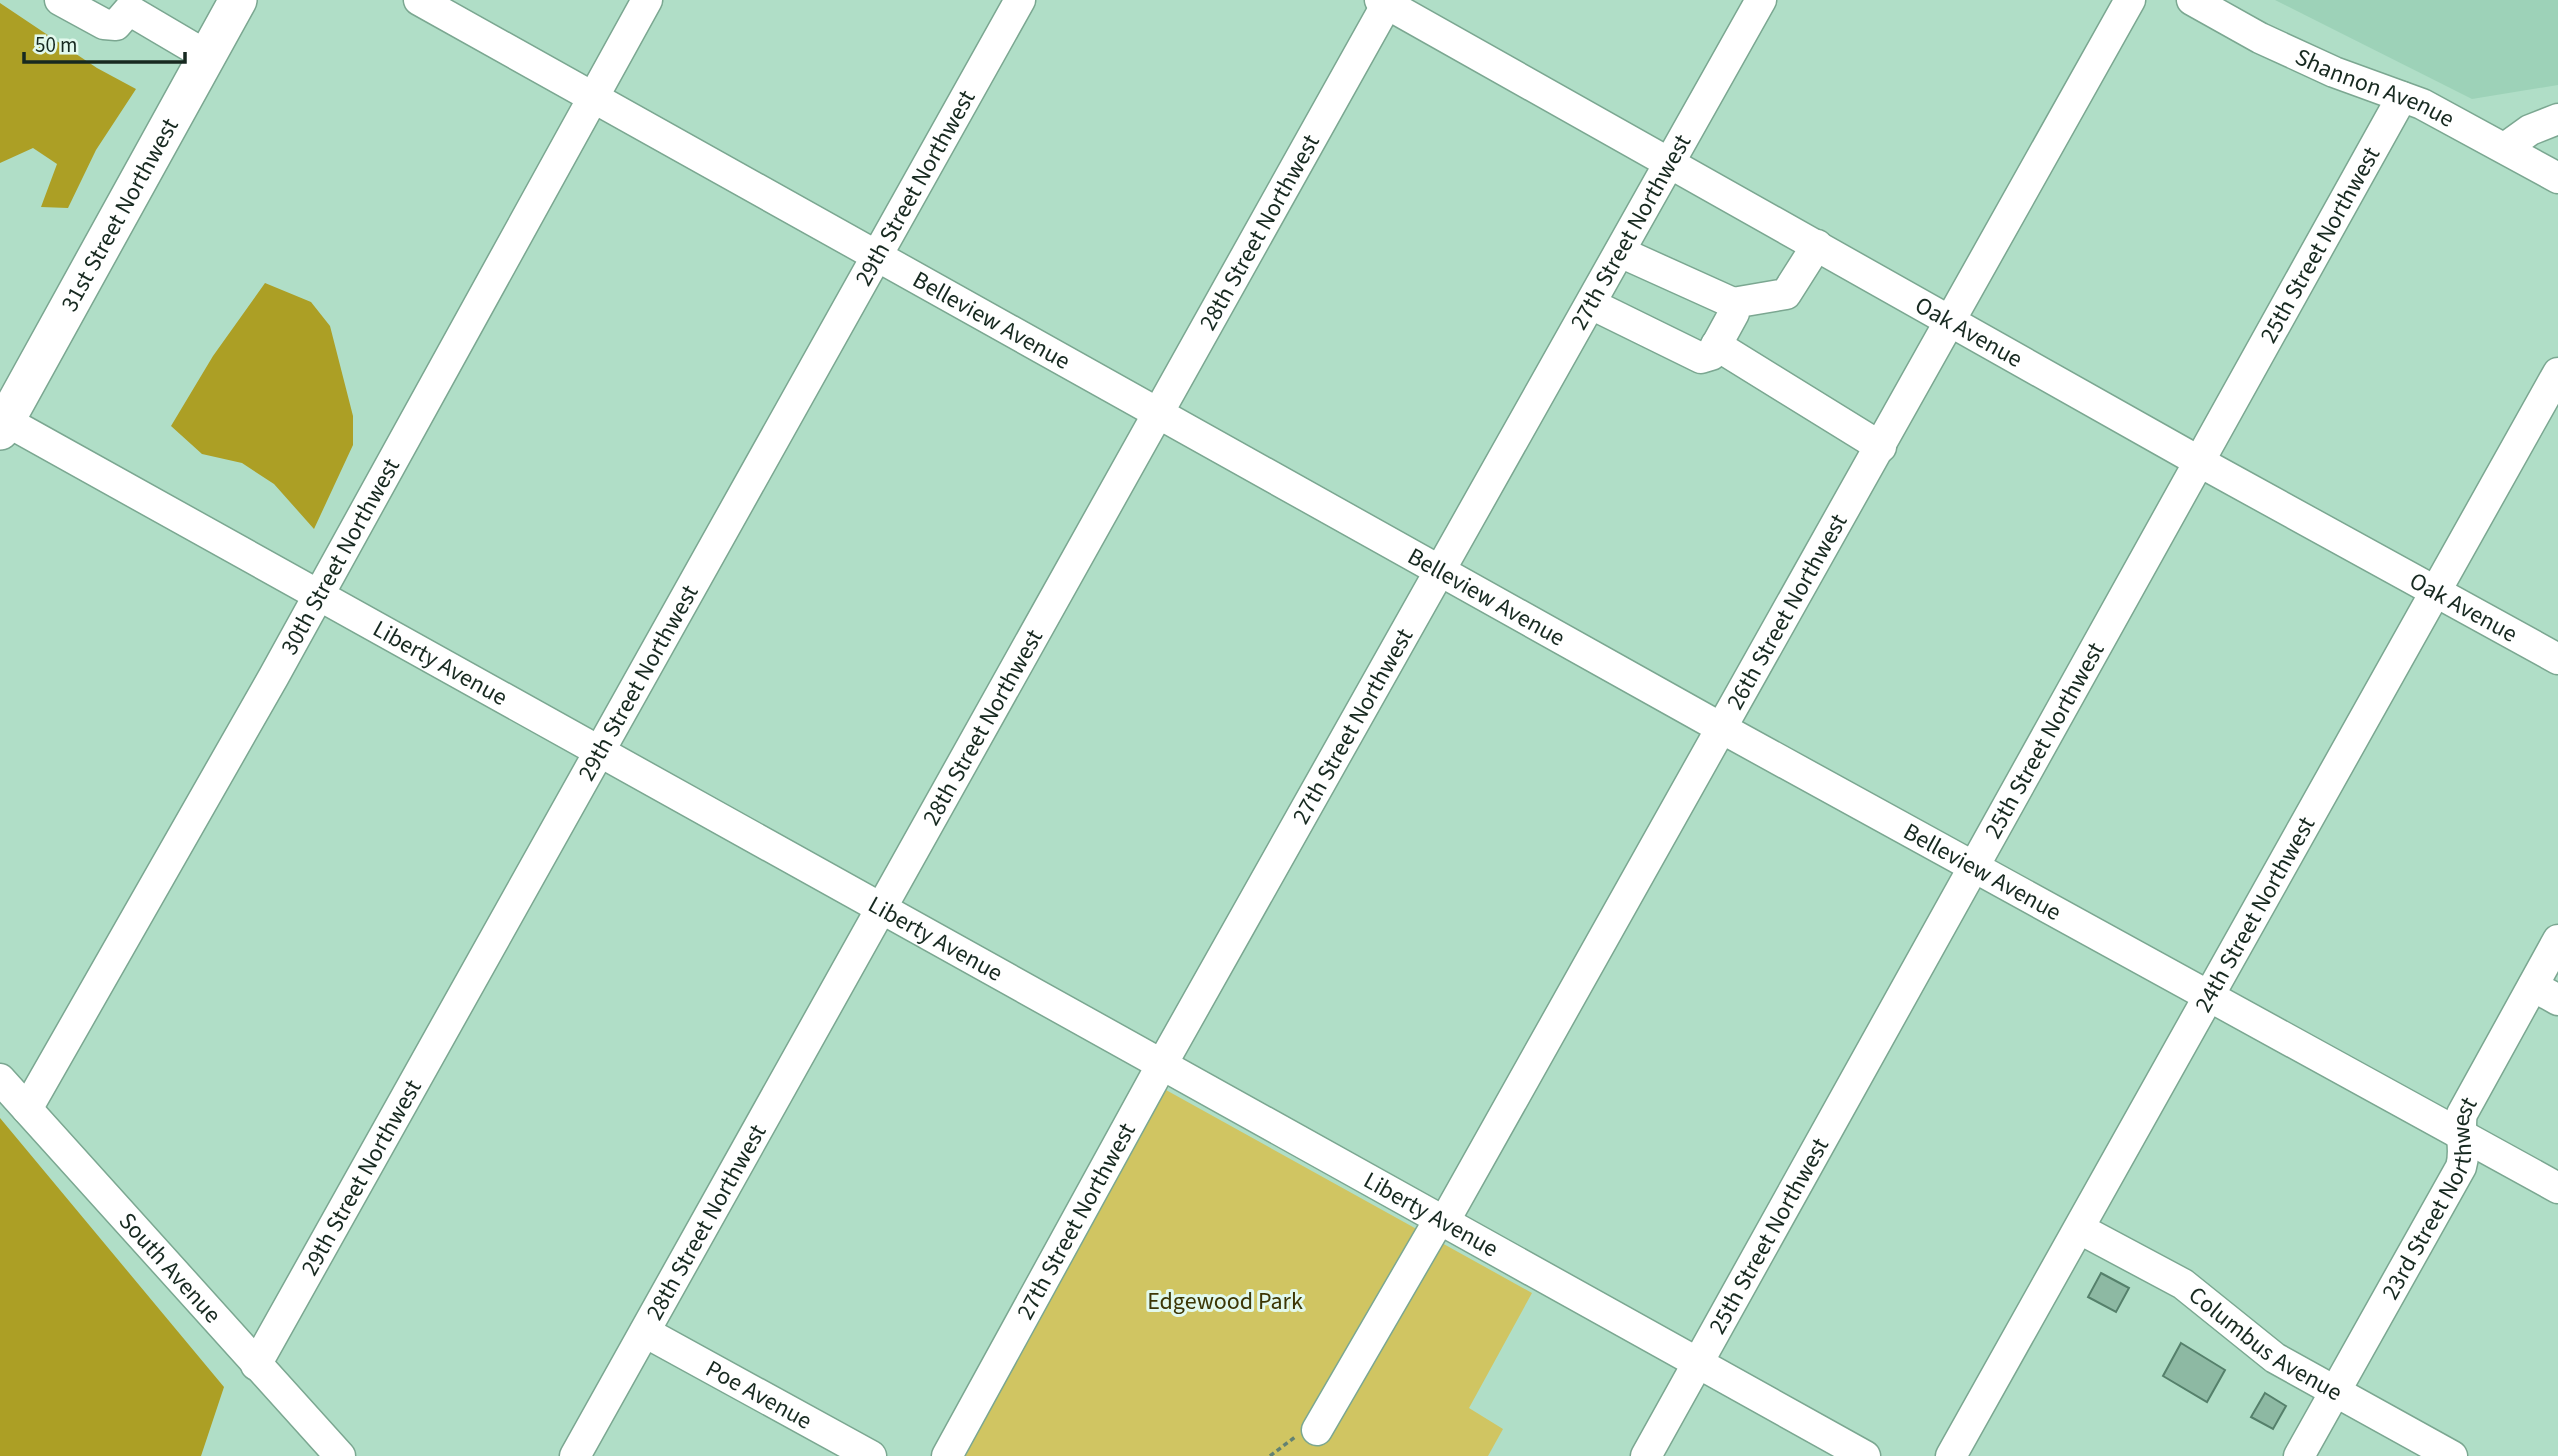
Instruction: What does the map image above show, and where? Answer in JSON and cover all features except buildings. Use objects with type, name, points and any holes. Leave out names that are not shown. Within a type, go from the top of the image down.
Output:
[{"type":"main road","name":"31st Street Northwest","points":[[3,426],[238,0]]},
{"type":"street","points":[[60,0],[104,24],[116,25],[132,5],[207,56]]},
{"type":"street","name":"Belleview Avenue","points":[[419,0],[1723,729],[2558,1188]]},
{"type":"street","name":"30th Street Northwest","points":[[27,1109],[317,596],[647,0]]},
{"type":"street","name":"29th Street Northwest","points":[[256,1365],[1020,0]]},
{"type":"street","name":"27th Street Northwest","points":[[947,1456],[1161,1066],[1761,0]]},
{"type":"street","name":"26th Street Northwest","points":[[1317,1430],[1442,1221],[1723,729],[2130,0]]},
{"type":"street","name":"Shannon Avenue","points":[[2192,0],[2260,38],[2334,72],[2452,119],[2558,178]]},
{"type":"street","name":"Oak Avenue","points":[[1385,1],[2200,462],[2558,659]]},
{"type":"street","name":"28th Street Northwest","points":[[575,1456],[882,910],[1385,1]]},
{"type":"street","name":"25th Street Northwest","points":[[1646,1456],[2402,97]]},
{"type":"street","points":[[2505,148],[2530,130],[2558,119]]},
{"type":"street","points":[[1620,252],[1733,303],[1786,294],[1817,245]]},
{"type":"street","points":[[1591,304],[1700,358],[1711,355],[1734,313],[1733,303]]},
{"type":"street","points":[[1716,345],[1881,447]]},
{"type":"street","name":"24th Street Northwest","points":[[1951,1456],[2558,373]]},
{"type":"street","name":"Liberty Avenue","points":[[3,426],[598,751],[1865,1456]]},
{"type":"street","name":"23rd Street Northwest","points":[[2299,1456],[2461,1167],[2466,1152],[2460,1123],[2462,1114],[2545,993],[2558,940]]},
{"type":"street","name":"South Avenue","points":[[0,1079],[340,1456]]},
{"type":"street","name":"Columbus Avenue","points":[[2080,1229],[2183,1284],[2276,1358],[2452,1456]]},
{"type":"street","name":"Poe Avenue","points":[[645,1332],[871,1456]]},
{"type":"shaded area","points":[[2275,0],[2558,0],[2558,85],[2472,99]]},
{"type":"shaded area","points":[[0,3],[97,68],[136,89],[96,150],[68,208],[41,207],[57,164],[33,148],[0,163]]},
{"type":"shaded area","points":[[265,283],[311,302],[330,326],[353,416],[353,445],[314,529],[274,484],[242,463],[202,454],[171,426],[213,356]]},
{"type":"shaded area","points":[[0,1118],[224,1387],[201,1456],[0,1456]]},
{"type":"green space","name":"Edgewood Park","points":[[1166,1090],[1532,1293],[1469,1408],[1503,1429],[1488,1456],[961,1456]]}]
